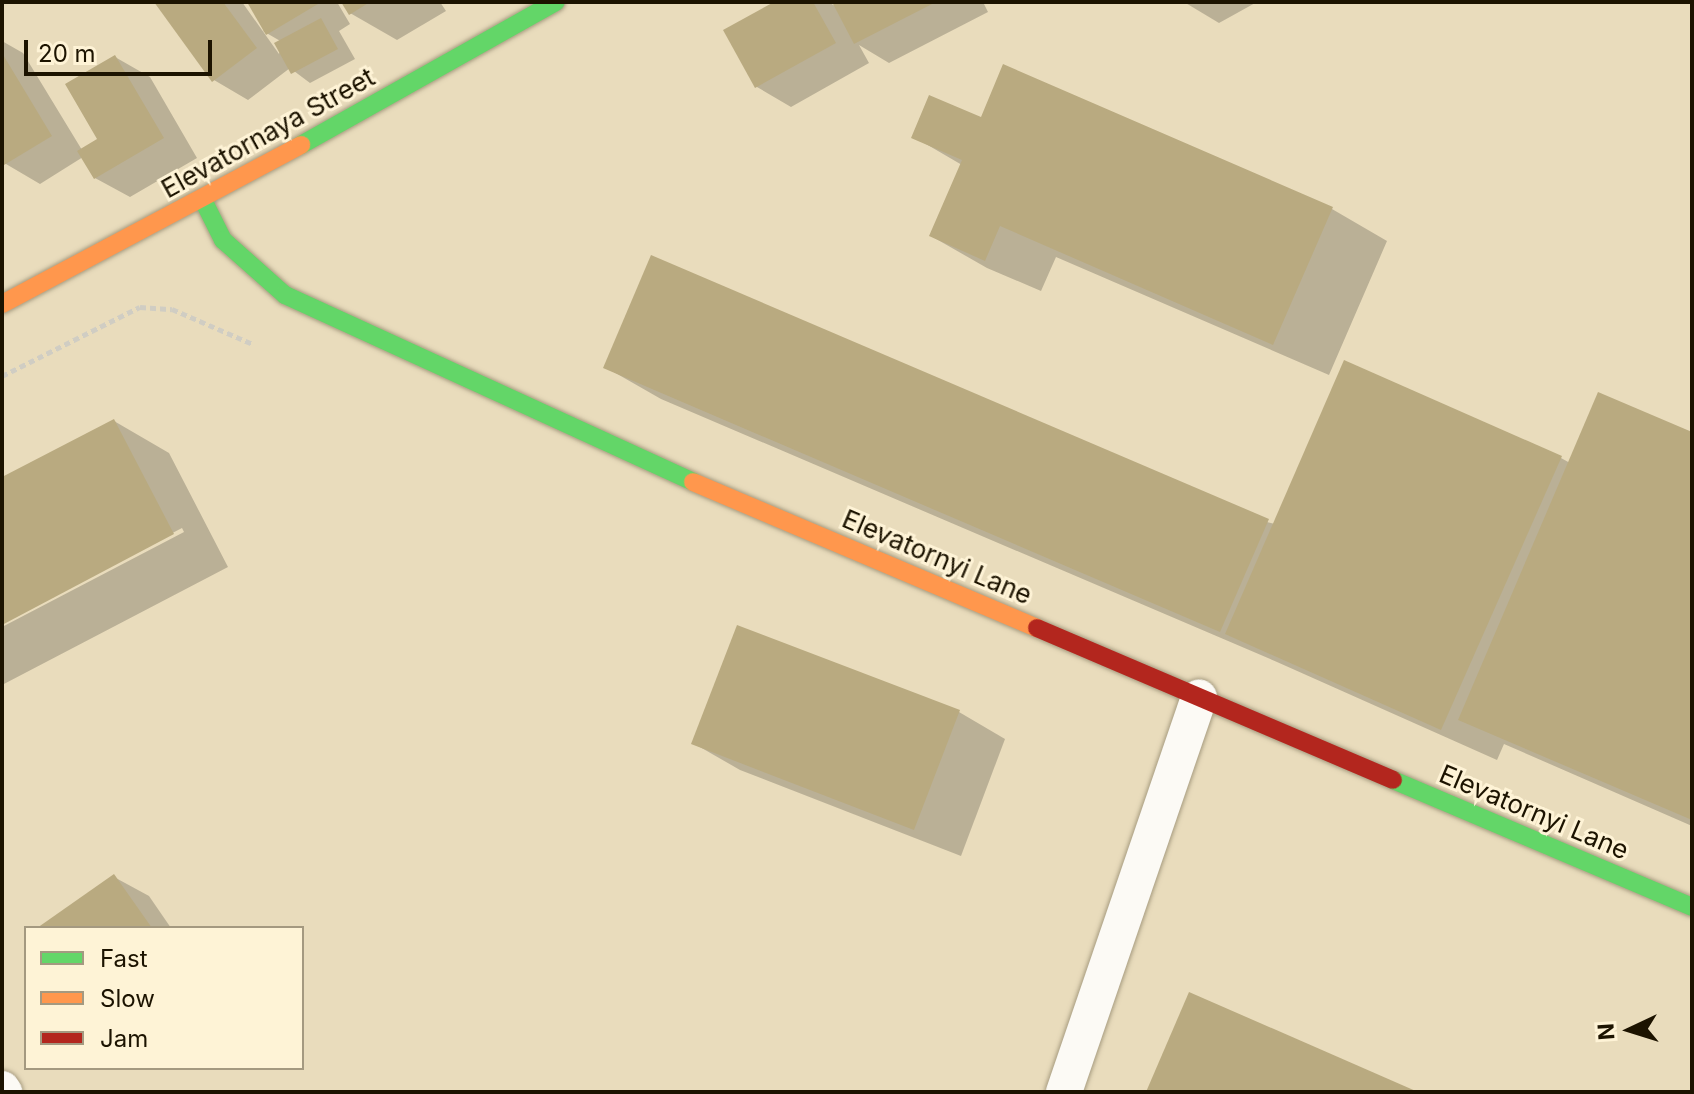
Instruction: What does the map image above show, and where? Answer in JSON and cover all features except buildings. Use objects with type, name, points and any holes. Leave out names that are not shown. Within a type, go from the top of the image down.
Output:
[{"type":"main road","name":"Elevatornaya Street","points":[[2,304],[203,200],[556,2]]},
{"type":"main road","name":"Elevatornyi Lane","points":[[203,200],[223,240],[285,295],[693,482],[1692,907]]},
{"type":"lane","points":[[1064,1092],[1199,697]]},
{"type":"path","points":[[2,376],[140,307],[172,309],[258,346]]},
{"type":"traffic: fast","points":[[301,145],[556,2]]},
{"type":"traffic: fast","points":[[203,200],[223,240],[285,295],[693,482]]},
{"type":"traffic: fast","points":[[1393,780],[1692,907]]},
{"type":"traffic: slow","points":[[2,304],[301,145]]},
{"type":"traffic: slow","points":[[693,482],[1037,628]]},
{"type":"traffic: jam","points":[[1037,628],[1393,780]]}]
